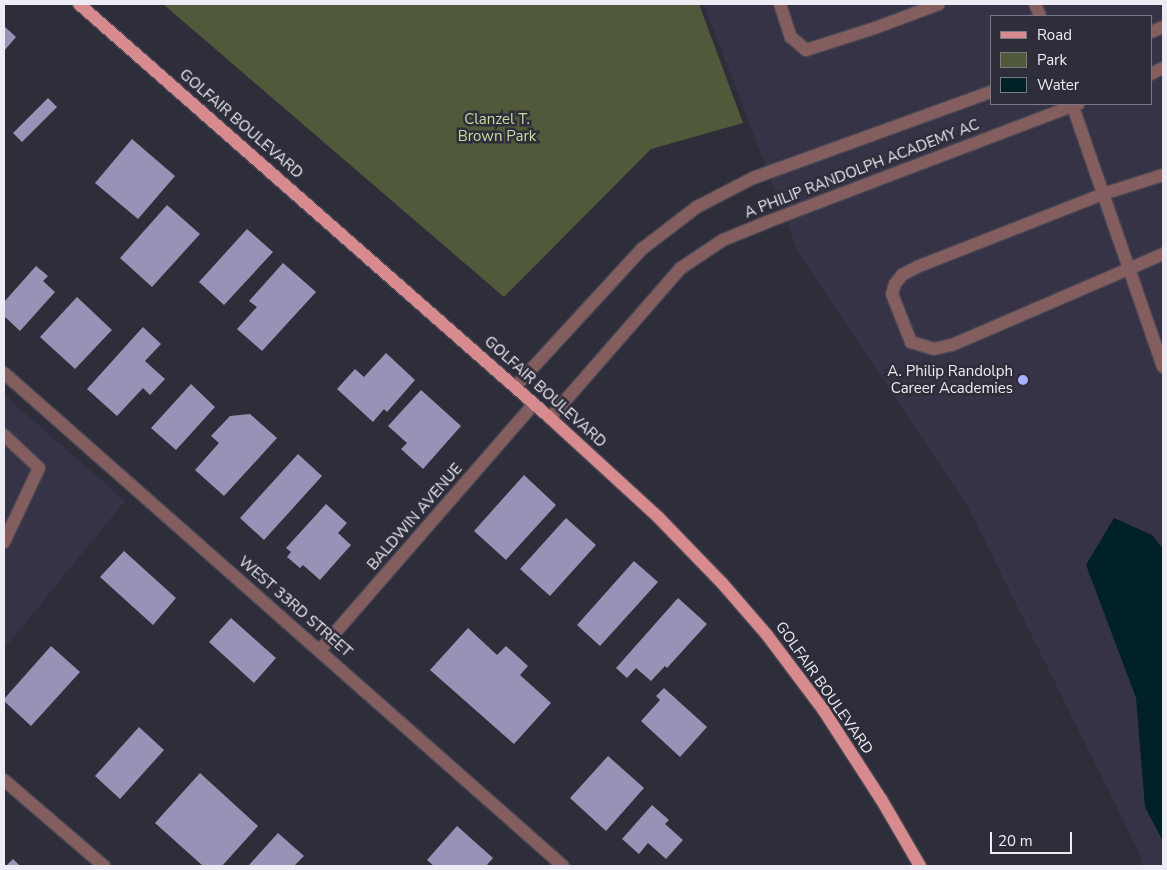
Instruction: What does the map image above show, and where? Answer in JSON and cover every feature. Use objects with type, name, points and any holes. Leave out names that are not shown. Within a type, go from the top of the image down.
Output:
[{"type":"main road","name":"GOLFAIR BOULEVARD","points":[[79,4],[550,418],[658,517],[722,583],[767,634],[824,711],[881,799],[920,866]]},
{"type":"street","points":[[780,4],[790,37],[806,50],[875,28],[939,4]]},
{"type":"street","name":"A PHILIP RANDOLPH ACADEMY AC","points":[[515,387],[642,249],[697,208],[753,178],[990,92]]},
{"type":"street","name":"A PHILIP RANDOLPH ACADEMY AC","points":[[550,418],[681,268],[723,240],[1071,105]]},
{"type":"street","name":"A PHILIP RANDOLPH ACADEMY AC","points":[[1074,105],[1163,367]]},
{"type":"street","points":[[1163,175],[1103,194],[917,267],[902,275],[895,284],[892,294],[911,342],[934,349],[952,345],[1163,254]]},
{"type":"street","name":"WEST 33RD STREET","points":[[4,373],[563,866]]},
{"type":"street","name":"BALDWIN AVENUE","points":[[320,650],[534,404]]},
{"type":"street","points":[[4,435],[39,468],[4,542]]},
{"type":"street","points":[[4,780],[104,866]]},
{"type":"shaded area","name":"A. Philip Randolph Career Academies","points":[[704,4],[1163,4],[1163,866],[1143,866],[1139,852],[968,507],[799,254]]},
{"type":"shaded area","points":[[4,395],[125,501],[4,649]]},
{"type":"green space","name":"Clanzel T. Brown Park","points":[[163,4],[699,4],[743,123],[651,149],[504,297]]},
{"type":"water","points":[[1114,518],[1152,535],[1163,549],[1163,841],[1145,807],[1136,698],[1086,565]]},
{"type":"building","points":[[4,26],[16,37],[4,51]]},
{"type":"building","points":[[48,98],[57,107],[22,142],[13,133]]},
{"type":"building","points":[[132,139],[175,176],[138,219],[95,183]]},
{"type":"building","points":[[167,205],[200,234],[152,287],[120,258]]},
{"type":"building","points":[[247,229],[273,252],[224,305],[199,282]]},
{"type":"building","points":[[283,263],[316,292],[262,351],[237,329],[257,307],[249,301]]},
{"type":"building","points":[[36,266],[48,276],[43,281],[55,292],[20,331],[4,316],[4,302]]},
{"type":"building","points":[[77,297],[112,330],[75,369],[40,337]]},
{"type":"building","points":[[143,327],[161,344],[145,361],[165,379],[150,395],[143,388],[117,416],[87,389]]},
{"type":"building","points":[[386,353],[415,380],[387,412],[384,409],[373,422],[337,389],[355,369],[364,377]]},
{"type":"building","points":[[191,384],[215,407],[176,450],[151,428]]},
{"type":"building","points":[[421,390],[461,426],[423,469],[401,449],[407,443],[388,426]]},
{"type":"building","points":[[250,414],[277,438],[224,496],[195,470],[219,443],[211,436],[230,416]]},
{"type":"building","points":[[298,454],[322,476],[264,540],[240,518]]},
{"type":"building","points":[[524,475],[556,505],[506,560],[474,531]]},
{"type":"building","points":[[326,504],[347,523],[338,533],[351,545],[320,580],[303,565],[300,568],[287,557],[291,552],[286,548]]},
{"type":"building","points":[[566,518],[596,545],[550,596],[520,569]]},
{"type":"building","points":[[124,551],[176,598],[153,625],[100,577]]},
{"type":"building","points":[[634,561],[658,582],[600,646],[577,625]]},
{"type":"building","points":[[678,598],[707,624],[667,668],[665,666],[651,681],[636,668],[627,678],[616,668]]},
{"type":"building","points":[[231,618],[276,658],[254,683],[209,642]]},
{"type":"building","points":[[468,628],[497,655],[506,646],[528,666],[520,675],[551,703],[514,744],[430,670]]},
{"type":"building","points":[[51,646],[80,672],[31,726],[4,699]]},
{"type":"building","points":[[664,688],[707,727],[680,757],[641,721],[660,700],[656,696]]},
{"type":"building","points":[[139,727],[164,750],[120,799],[95,776]]},
{"type":"building","points":[[608,756],[644,788],[606,831],[570,798]]},
{"type":"building","points":[[200,773],[258,826],[222,866],[203,866],[155,823]]},
{"type":"building","points":[[652,805],[669,820],[665,824],[683,840],[666,859],[648,843],[639,854],[622,839]]},
{"type":"building","points":[[457,826],[493,858],[486,866],[434,866],[427,860]]},
{"type":"building","points":[[278,833],[304,856],[294,866],[248,866]]},
{"type":"building","points":[[13,859],[20,866],[6,866]]},
{"type":"place","name":"A. Philip Randolph Career Academies","points":[[1023,380]]}]
